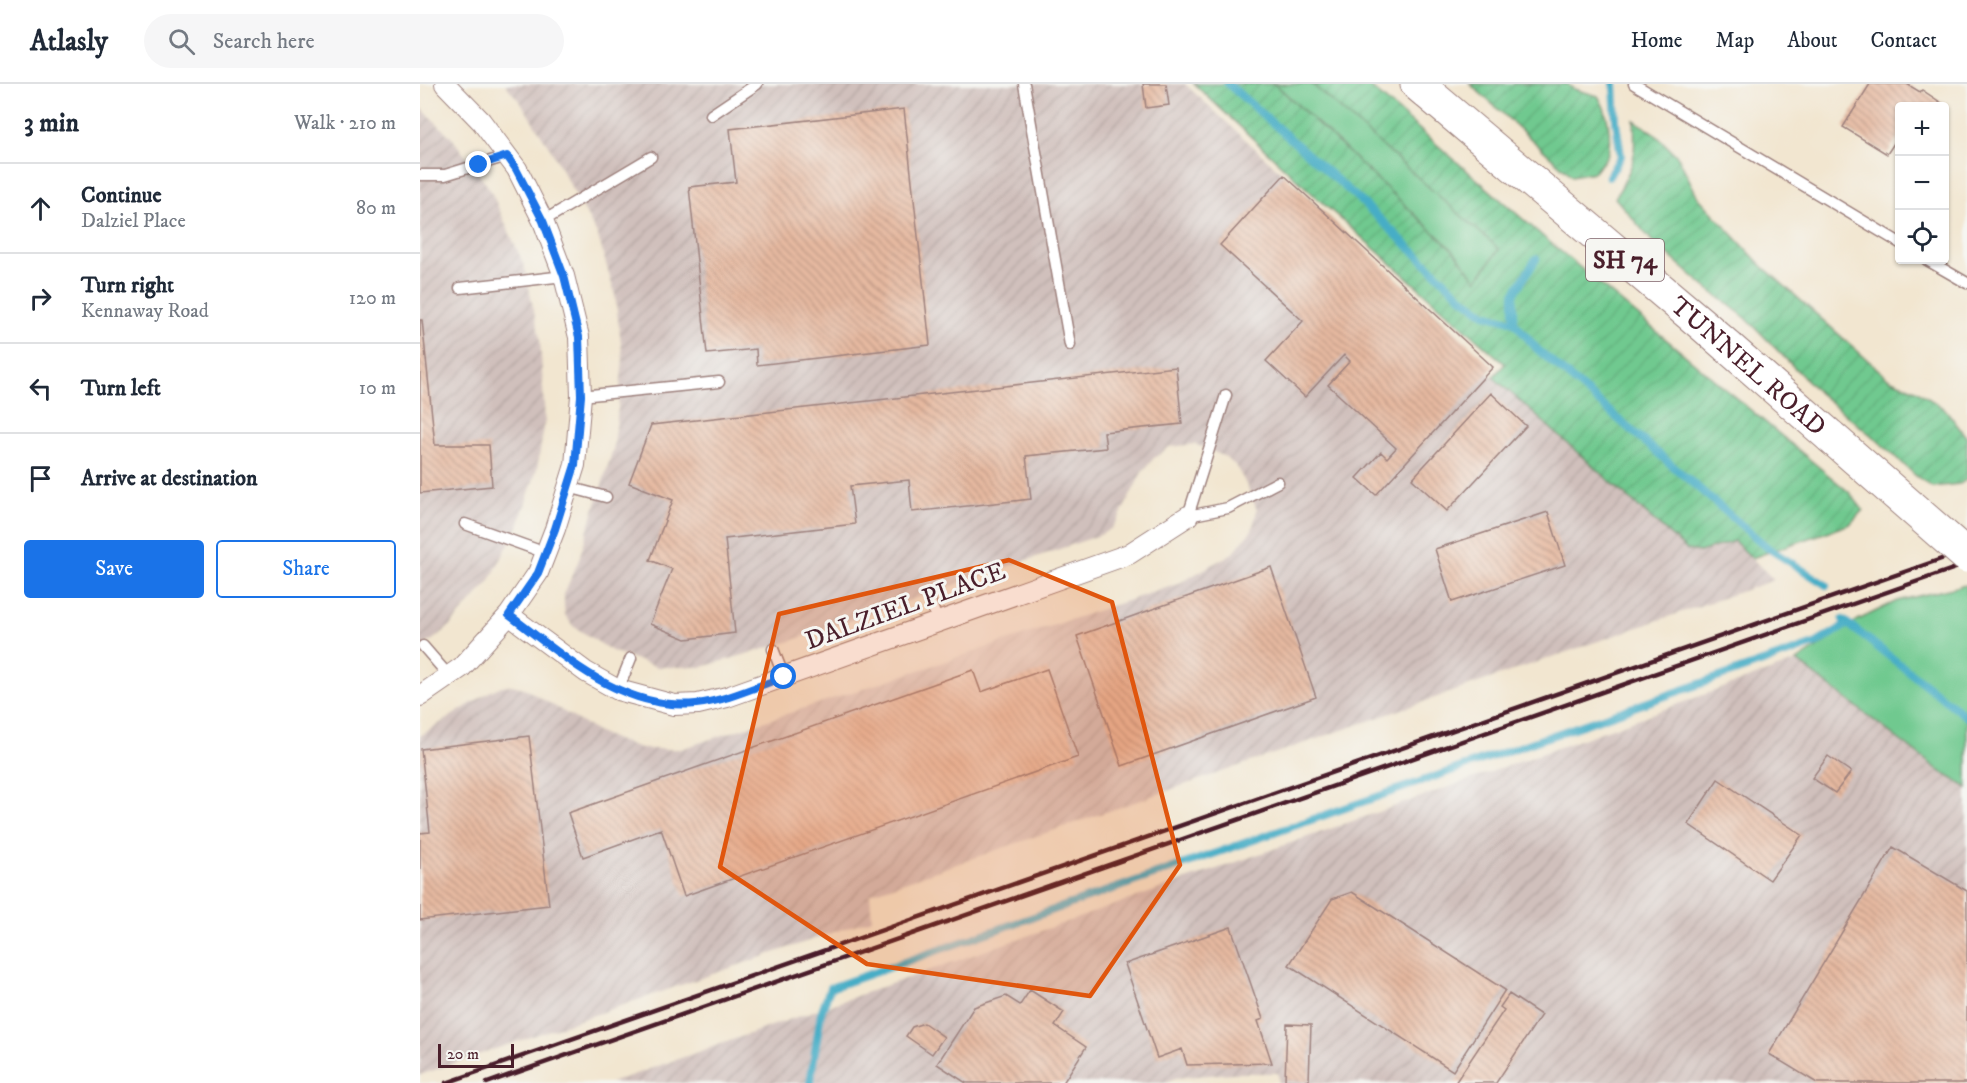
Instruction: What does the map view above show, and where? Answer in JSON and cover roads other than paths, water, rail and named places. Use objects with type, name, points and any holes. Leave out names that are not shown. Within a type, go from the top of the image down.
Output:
[{"type":"highway","name":"TUNNEL ROAD","points":[[1417,84],[1704,326],[1967,555]]},
{"type":"street","points":[[420,696],[462,667],[509,615],[538,573],[575,465],[581,396],[579,337],[564,276],[543,221],[507,156],[481,121],[444,84]]},
{"type":"street","name":"DALZIEL PLACE","points":[[509,615],[586,672],[618,690],[674,705],[698,704],[727,697],[1129,554],[1188,516]]},
{"type":"lane","points":[[711,115],[757,84]]},
{"type":"lane","points":[[1024,84],[1070,345]]},
{"type":"lane","points":[[1634,84],[1895,241]]},
{"type":"lane","points":[[420,175],[445,175],[507,156]]},
{"type":"lane","points":[[543,221],[651,157]]},
{"type":"lane","points":[[1934,264],[1967,283]]},
{"type":"lane","points":[[460,288],[564,276]]},
{"type":"lane","points":[[581,396],[718,382]]},
{"type":"lane","points":[[1226,395],[1188,516],[1228,508],[1278,483]]},
{"type":"lane","points":[[568,487],[606,497]]},
{"type":"lane","points":[[465,524],[546,553]]},
{"type":"lane","points":[[928,595],[938,622]]},
{"type":"lane","points":[[423,646],[449,676]]},
{"type":"lane","points":[[773,649],[784,677]]},
{"type":"lane","points":[[618,690],[631,658]]},
{"type":"waterway","points":[[1228,84],[1362,202],[1460,296],[1485,314],[1514,322]]},
{"type":"waterway","points":[[1609,176],[1621,156],[1614,84]]},
{"type":"waterway","points":[[1536,259],[1514,294],[1514,322],[1537,349],[1768,548],[1826,585]]},
{"type":"waterway","points":[[1843,620],[1967,717]]},
{"type":"waterway","points":[[810,1083],[821,1013],[830,988],[1817,643],[1848,624]]},
{"type":"railway","points":[[446,1083],[1967,550]]},
{"type":"railway","points":[[487,1083],[1967,564]]}]
